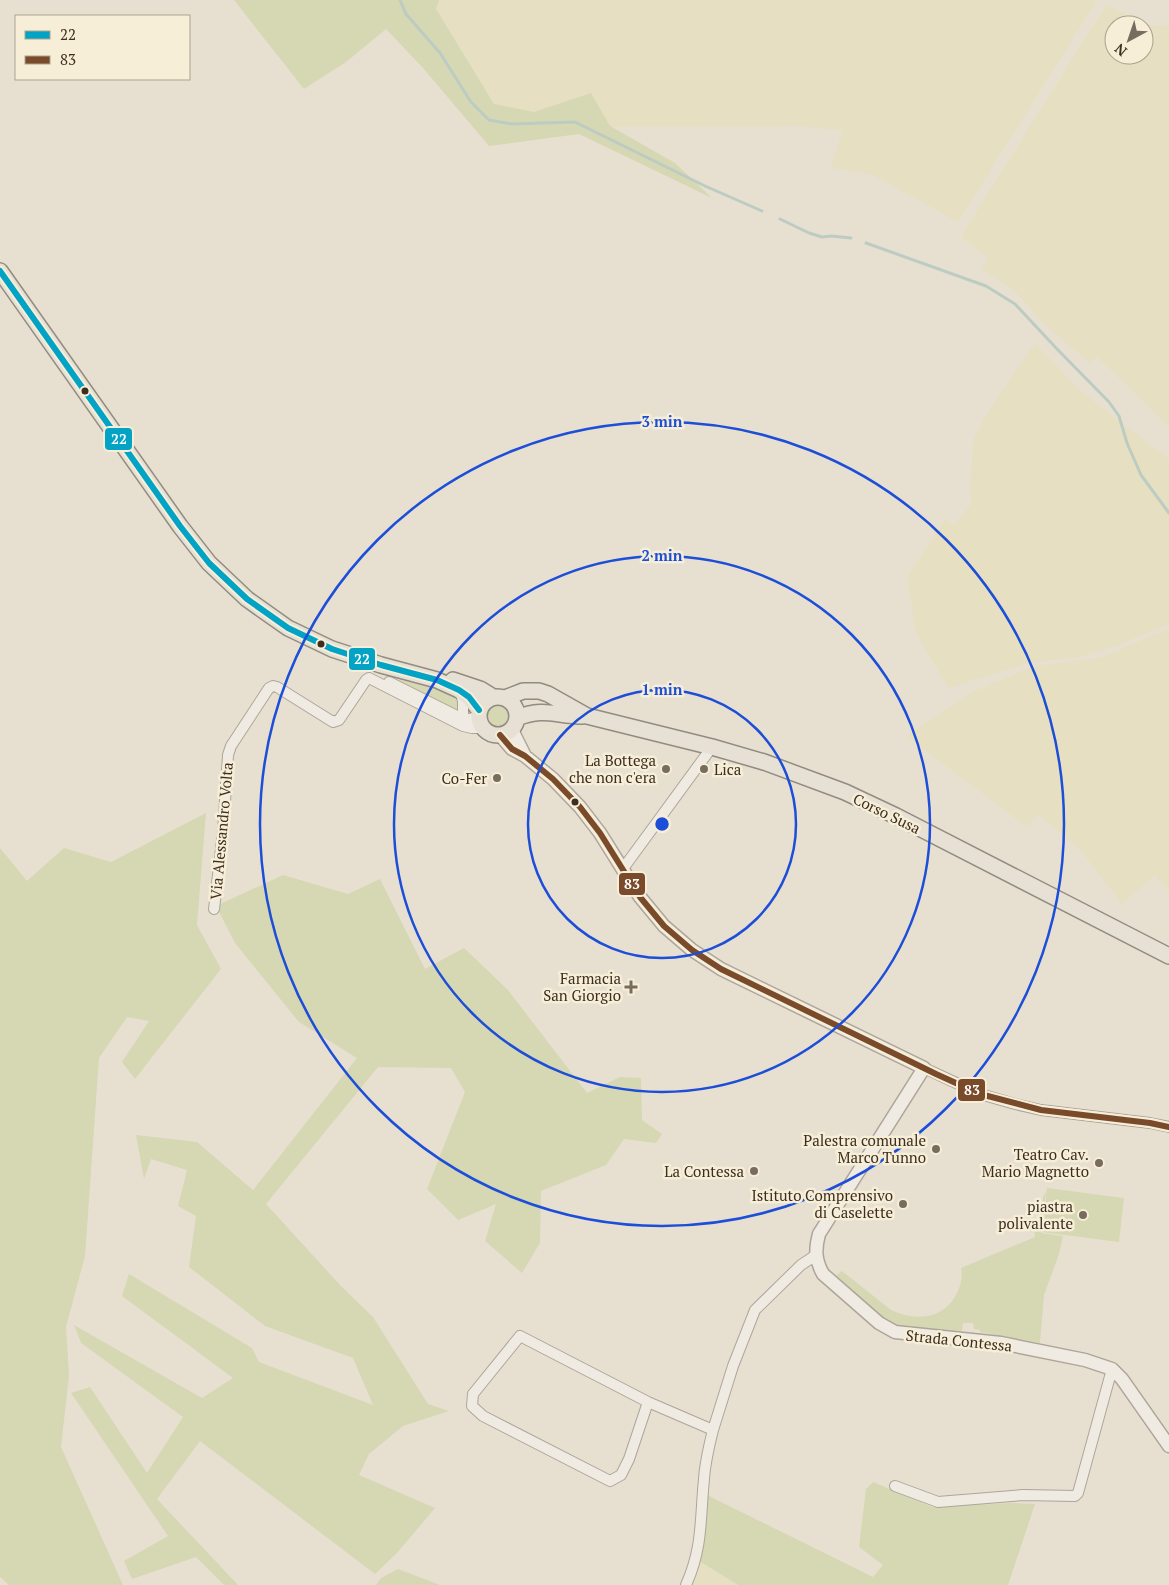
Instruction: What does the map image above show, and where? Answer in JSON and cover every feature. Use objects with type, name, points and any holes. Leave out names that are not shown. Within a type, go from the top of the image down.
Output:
[{"type":"main road","points":[[0,271],[180,526],[209,563],[247,599],[288,628],[332,649],[436,680],[459,690],[469,697],[474,720],[488,732],[510,728],[515,706],[499,697],[466,684],[450,679],[436,680]]},
{"type":"main road","name":"Corso Susa","points":[[499,697],[523,691],[539,691],[587,716]]},
{"type":"main road","points":[[474,720],[487,700],[499,697]]},
{"type":"main road","name":"Corso Susa","points":[[510,728],[537,712],[568,716],[587,716],[764,762],[845,792],[896,816],[1169,956]]},
{"type":"street","name":"Via Alessandro Volta","points":[[214,909],[223,832],[228,755],[231,746],[269,688],[272,686],[277,687],[333,722],[336,722],[366,680],[369,678],[383,679],[474,720]]},
{"type":"street","points":[[537,712],[548,694]]},
{"type":"street","points":[[510,728],[512,749],[525,756],[553,779],[580,806],[640,897],[664,926],[706,960],[980,1094],[1041,1110],[1169,1127]]},
{"type":"street","points":[[622,870],[712,747]]},
{"type":"street","points":[[686,1585],[696,1559],[701,1535],[704,1479],[713,1430],[733,1366],[755,1310],[801,1264],[816,1255],[816,1245],[824,1225],[924,1068]]},
{"type":"street","name":"Strada Contessa","points":[[816,1255],[818,1265],[823,1274],[832,1283],[879,1323],[895,1332],[1001,1343],[1084,1360],[1112,1369]]},
{"type":"street","points":[[648,1402],[629,1459],[621,1475],[610,1481],[483,1416],[472,1406],[473,1394],[520,1336],[648,1402],[713,1430]]},
{"type":"street","points":[[895,1486],[938,1502],[1023,1494],[1075,1496],[1078,1494],[1112,1369],[1122,1379],[1169,1446]]},
{"type":"shaded area","points":[[439,0],[1094,0],[1096,2],[958,222],[871,174],[831,168],[842,131],[800,126],[610,127],[591,93],[534,112],[494,104],[436,9]]},
{"type":"shaded area","points":[[1106,5],[1127,15],[1104,15],[1104,65],[1154,65],[1154,25],[1169,26],[1169,426],[1096,356],[1091,364],[1045,325],[1014,290],[982,270],[988,258],[961,236]]},
{"type":"shaded area","points":[[1035,343],[1083,393],[1169,459],[1169,624],[1118,645],[1077,658],[1032,662],[948,688],[916,633],[907,576],[946,518],[954,526],[971,504],[970,482],[974,438],[983,420]]},
{"type":"shaded area","points":[[1169,629],[1169,891],[1155,875],[1122,904],[1082,852],[1038,814],[1027,827],[906,736],[972,692],[1034,666],[1099,658]]},
{"type":"shaded area","points":[[696,1559],[738,1585],[686,1585]]},
{"type":"green space","points":[[234,0],[439,0],[436,9],[494,104],[534,112],[591,93],[610,126],[675,163],[712,198],[579,134],[489,146],[423,68],[386,29],[346,62],[304,89]]},
{"type":"green space","points":[[383,676],[450,692],[458,702],[458,708],[454,711]]},
{"type":"green space","points":[[498,706],[505,709],[508,716],[505,723],[498,726],[491,723],[488,716],[491,709]]},
{"type":"green space","points":[[206,813],[197,925],[221,969],[135,1079],[122,1062],[149,1021],[127,1017],[99,1058],[85,1256],[66,1327],[69,1375],[61,1447],[123,1585],[9,1585],[0,1577],[0,848],[27,881],[64,848],[111,862]]},
{"type":"green space","points":[[283,875],[348,894],[380,879],[425,969],[464,948],[508,990],[587,1093],[620,1077],[641,1078],[642,1120],[662,1134],[656,1143],[624,1139],[606,1165],[541,1191],[540,1243],[522,1273],[485,1241],[496,1204],[458,1220],[427,1189],[465,1092],[451,1068],[378,1067],[266,1204],[341,1286],[373,1317],[428,1404],[449,1411],[403,1426],[369,1454],[359,1475],[435,1508],[397,1553],[375,1574],[200,1441],[157,1499],[238,1585],[224,1585],[196,1557],[132,1579],[124,1561],[168,1536],[71,1393],[90,1387],[147,1473],[183,1417],[81,1343],[74,1325],[202,1398],[233,1378],[122,1296],[129,1274],[252,1348],[259,1362],[373,1405],[353,1358],[265,1326],[189,1267],[196,1216],[178,1206],[187,1170],[151,1159],[144,1179],[136,1135],[197,1142],[253,1190],[357,1058],[299,1022],[235,943],[216,906]]},
{"type":"green space","name":"piastra polivalente","points":[[1047,1188],[1124,1198],[1119,1242],[1042,1232]]},
{"type":"green space","points":[[1046,1191],[1041,1233],[1063,1236],[1059,1254],[1044,1295],[1040,1343],[980,1332],[980,1330],[974,1329],[973,1323],[963,1323],[962,1331],[921,1330],[896,1325],[872,1311],[834,1277],[842,1271],[891,1310],[900,1314],[918,1317],[936,1314],[944,1309],[956,1295],[961,1282],[961,1268],[1035,1237],[1034,1230],[1039,1228],[1043,1197]]},
{"type":"green space","points":[[873,1482],[932,1507],[1011,1503],[1035,1504],[1008,1585],[738,1585],[696,1559],[703,1493],[873,1577],[883,1565],[859,1547],[866,1489]]},
{"type":"green space","points":[[398,1569],[440,1585],[376,1585],[381,1578]]},
{"type":"waterway","points":[[400,0],[406,14],[440,53],[471,102],[489,120],[512,124],[575,122],[705,186],[762,211]]},
{"type":"waterway","points":[[780,219],[822,237],[851,238]]},
{"type":"waterway","points":[[866,243],[986,286],[1015,304],[1109,402],[1119,416],[1127,443],[1141,475],[1169,513]]},
{"type":"transit line","name":"22","points":[[0,271],[180,526],[209,563],[247,599],[288,628],[332,649],[437,680],[459,690],[469,697],[479,710]]},
{"type":"transit line","name":"83","points":[[500,735],[512,749],[525,756],[553,779],[580,807],[600,833],[640,897],[664,926],[692,950],[721,969],[980,1094],[1041,1110],[1169,1127]]},
{"type":"place","name":"La Bottega che non c'era","points":[[666,769]]},
{"type":"place","name":"Lica","points":[[704,769]]},
{"type":"place","name":"Co-Fer","points":[[497,778]]},
{"type":"place","name":"Farmacia San Giorgio","points":[[631,987]]},
{"type":"place","name":"Palestra comunale Marco Tunno","points":[[936,1149]]},
{"type":"place","name":"Teatro Cav. Mario Magnetto","points":[[1099,1163]]},
{"type":"place","name":"La Contessa","points":[[754,1171]]},
{"type":"place","name":"Istituto Comprensivo di Caselette","points":[[903,1204]]},
{"type":"place","name":"piastra polivalente","points":[[1083,1215]]}]
